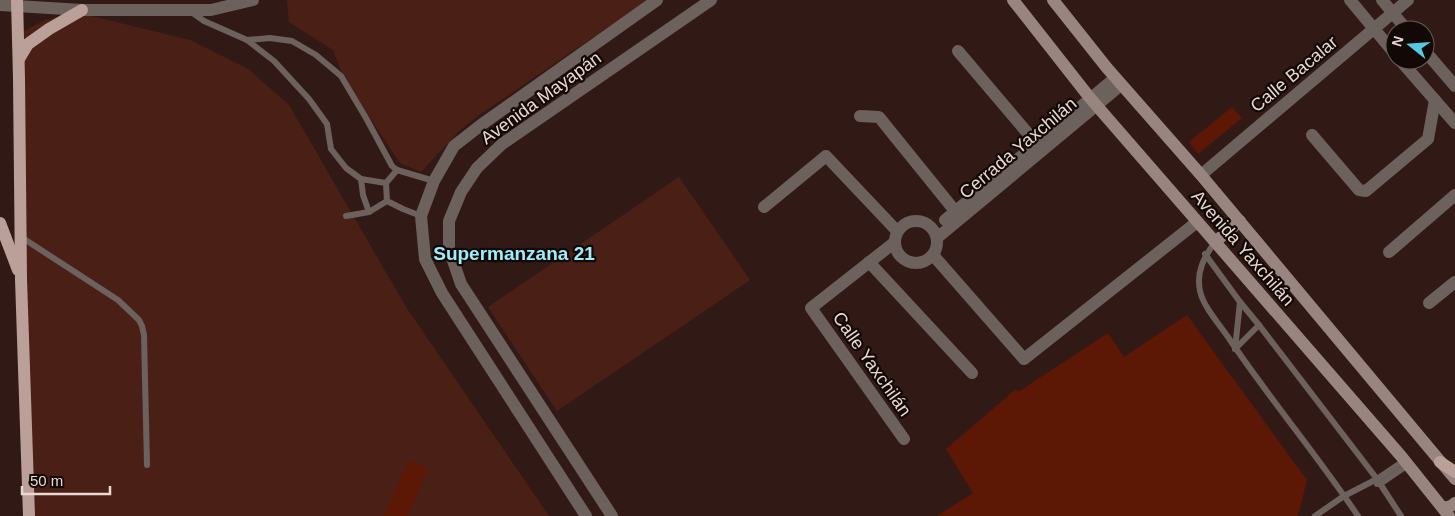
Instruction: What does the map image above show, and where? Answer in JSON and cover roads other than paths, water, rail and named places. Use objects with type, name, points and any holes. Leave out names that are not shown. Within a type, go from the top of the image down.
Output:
[{"type":"main road","name":"Avenida Yaxchilán","points":[[1013,0],[1093,102],[1407,462],[1446,512]]},
{"type":"main road","name":"Avenida Yaxchilán","points":[[1053,0],[1118,81],[1240,221],[1455,479]]},
{"type":"main road","points":[[17,3],[20,237],[29,516]]},
{"type":"main road","points":[[19,59],[28,44],[49,29],[82,10]]},
{"type":"main road","points":[[1214,242],[1240,221]]},
{"type":"main road","points":[[0,223],[21,279]]},
{"type":"main road","points":[[1440,462],[1455,472]]},
{"type":"main road","points":[[1446,512],[1455,503]]},
{"type":"street","points":[[0,5],[17,3],[82,10],[116,5],[211,10],[253,0]]},
{"type":"street","name":"Avenida Mayapán","points":[[586,516],[442,292],[425,259],[421,216],[434,181],[454,146],[657,0]]},
{"type":"street","points":[[1350,0],[1385,43]]},
{"type":"street","points":[[1382,0],[1399,20]]},
{"type":"street","name":"Calle Bacalar","points":[[1201,175],[1408,0]]},
{"type":"street","name":"Avenida Mayapán","points":[[612,516],[461,284],[449,249],[449,221],[461,192],[477,168],[502,144],[704,2]]},
{"type":"street","points":[[958,51],[1036,143]]},
{"type":"street","points":[[1435,63],[1455,86]]},
{"type":"street","points":[[1409,70],[1455,122]]},
{"type":"street","name":"Cerrada Yaxchilán","points":[[935,234],[1118,81]]},
{"type":"street","points":[[1312,135],[1359,190],[1366,191],[1428,139],[1435,100]]},
{"type":"street","name":"Cerrada Yaxchilán","points":[[935,234],[955,211],[1036,143],[1093,102]]},
{"type":"street","points":[[860,116],[879,117],[955,211]]},
{"type":"street","points":[[764,208],[826,156],[896,237],[897,252],[905,260],[915,263],[925,261],[933,254],[937,247],[935,234],[928,224],[911,221],[903,225],[896,237],[869,262],[972,373]]},
{"type":"street","points":[[1389,252],[1455,196]]},
{"type":"street","points":[[933,254],[1024,358],[1197,222]]},
{"type":"street","name":"Calle Yaxchilán","points":[[869,262],[811,308],[904,439]]},
{"type":"street","points":[[1429,303],[1455,282]]},
{"type":"lane","points":[[189,10],[204,21],[247,40],[274,61],[309,99],[327,124],[331,149],[346,168],[362,179],[386,183]]},
{"type":"lane","points":[[247,40],[270,38],[292,41],[316,56],[341,76],[392,166],[397,170],[434,181]]},
{"type":"lane","points":[[387,201],[386,183],[397,170]]},
{"type":"lane","points":[[362,179],[363,195],[369,212]]},
{"type":"lane","points":[[346,216],[369,212],[387,201]]},
{"type":"lane","points":[[387,201],[421,216]]},
{"type":"lane","points":[[20,237],[118,300],[139,320],[144,335],[147,465]]},
{"type":"lane","points":[[1214,242],[1205,254],[1199,277],[1200,292],[1205,303],[1235,349],[1358,516]]},
{"type":"lane","points":[[1205,254],[1379,482],[1400,516]]},
{"type":"lane","points":[[1235,349],[1240,302]]},
{"type":"lane","points":[[1235,349],[1259,325]]},
{"type":"lane","points":[[1320,515],[1344,496],[1368,484],[1379,482],[1407,462]]},
{"type":"district","name":"Supermanzana 21","points":[[514,253]]}]
